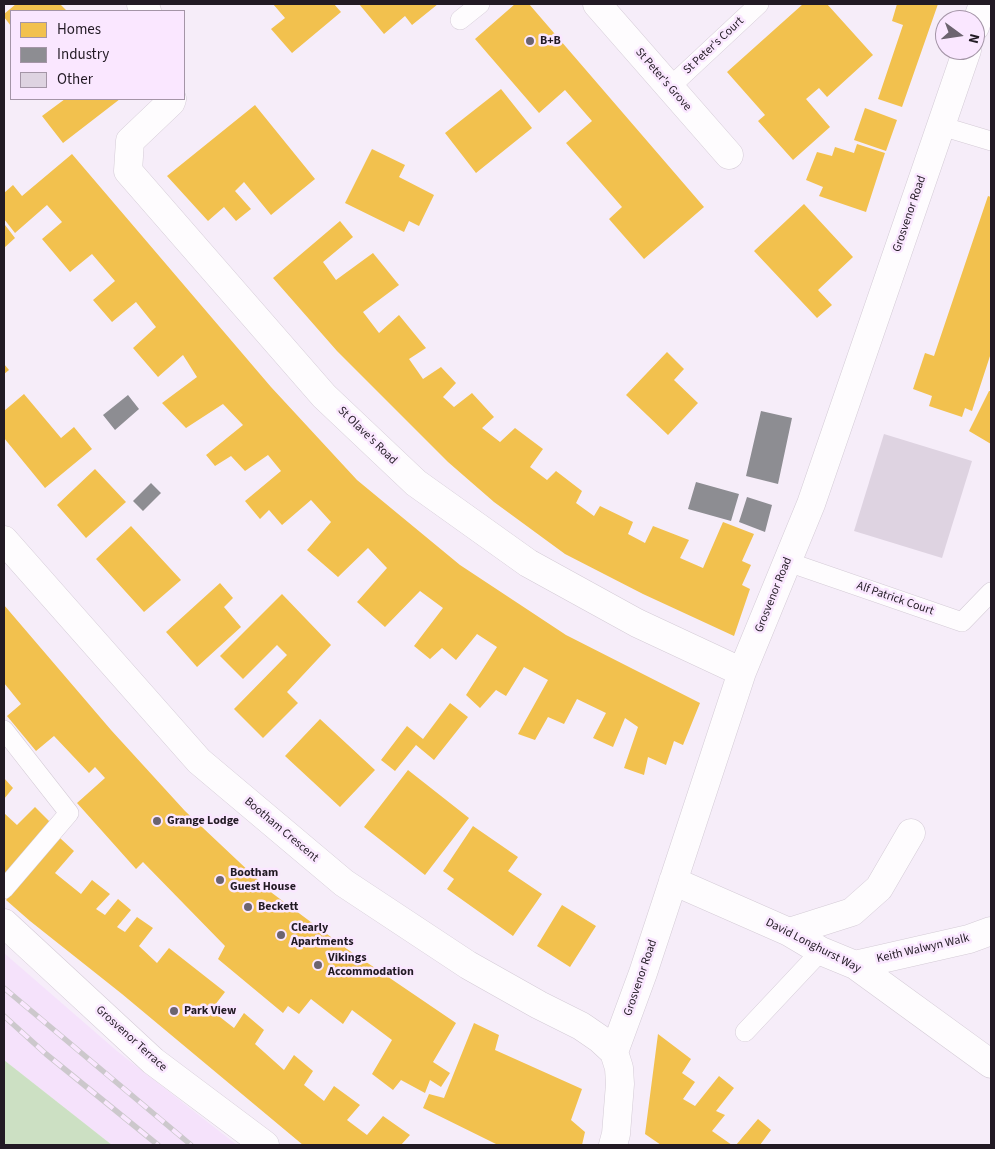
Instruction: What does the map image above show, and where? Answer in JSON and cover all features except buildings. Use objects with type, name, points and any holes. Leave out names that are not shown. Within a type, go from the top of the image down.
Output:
[{"type":"street","name":"St Peter's Grove","points":[[597,4],[729,155]]},
{"type":"street","name":"Grosvenor Road","points":[[614,1052],[643,973],[742,672],[811,504],[964,60]]},
{"type":"street","name":"St Olave's Road","points":[[172,100],[130,141],[128,171],[324,396],[416,484],[528,563],[637,623],[742,672]]},
{"type":"street","name":"Bootham Crescent","points":[[4,540],[199,761],[344,883],[468,965],[538,1005],[581,1026],[600,1039],[614,1052]]},
{"type":"street","points":[[789,932],[852,912],[880,888],[911,833]]},
{"type":"street","name":"David Longhurst Way","points":[[673,881],[789,932],[821,951],[855,965],[991,1064]]},
{"type":"street","name":"Grosvenor Terrace","points":[[4,923],[153,1061],[265,1145]]},
{"type":"street","name":"Keith Walwyn Walk","points":[[855,965],[969,939],[991,931]]},
{"type":"street","points":[[614,1052],[620,1068],[618,1142]]},
{"type":"lane","points":[[460,20],[480,4]]},
{"type":"lane","name":"St Peter's Court","points":[[669,88],[759,4]]},
{"type":"lane","points":[[941,126],[991,141]]},
{"type":"lane","name":"Alf Patrick Court","points":[[788,562],[962,622],[991,592]]},
{"type":"lane","points":[[4,730],[69,813],[4,889]]},
{"type":"lane","points":[[744,1032],[821,951]]},
{"type":"shaded area","points":[[4,953],[117,1051],[237,1145],[112,1145],[4,1060]]},
{"type":"green space","points":[[4,1060],[112,1145],[4,1145]]},
{"type":"railway","points":[[4,988],[191,1145]]},
{"type":"railway","points":[[4,1016],[46,1054],[158,1145]]},
{"type":"place","name":"B+B","points":[[530,41]]},
{"type":"place","name":"Grange Lodge","points":[[157,821]]},
{"type":"place","name":"Bootham Guest House","points":[[220,880]]},
{"type":"place","name":"Beckett","points":[[248,907]]},
{"type":"place","name":"Clearly Apartments","points":[[281,935]]},
{"type":"place","name":"Vikings Accommodation","points":[[318,965]]},
{"type":"place","name":"Park View","points":[[174,1011]]}]
